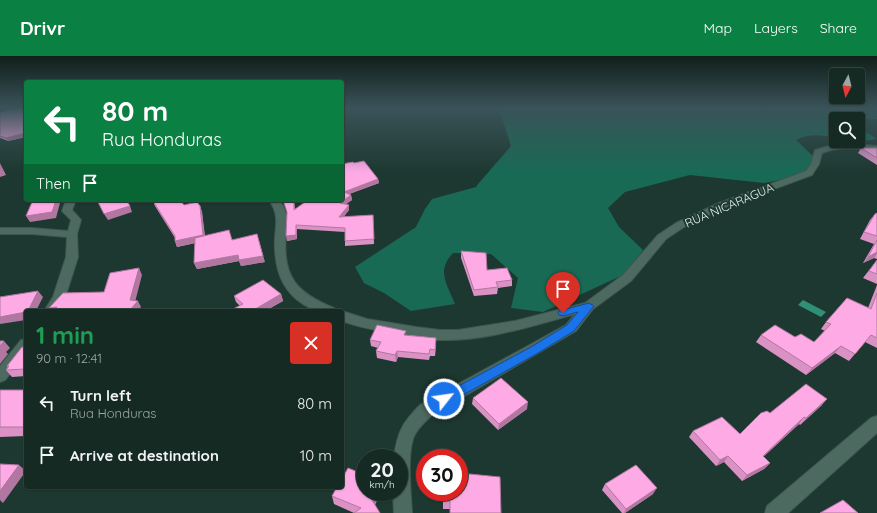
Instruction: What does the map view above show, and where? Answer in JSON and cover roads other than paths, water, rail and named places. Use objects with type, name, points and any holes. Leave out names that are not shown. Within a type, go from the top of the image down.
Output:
[{"type":"street","name":"RUA NICARAGUA","points":[[403,513],[401,473],[405,438],[414,422],[426,410],[570,328],[589,306],[627,278],[662,237],[680,225],[722,205],[809,173],[815,164],[818,152],[825,148],[877,148]]},
{"type":"street","points":[[51,309],[59,298],[72,257],[72,234],[76,220],[67,211],[70,202]]},
{"type":"street","points":[[277,202],[282,214],[280,251],[287,281],[300,296],[325,309]]},
{"type":"street","points":[[0,231],[32,231],[72,234]]},
{"type":"street","points":[[344,317],[356,322],[440,335],[461,334],[536,320],[589,306]]},
{"type":"street","points":[[0,376],[24,346]]},
{"type":"street","points":[[774,513],[877,422]]}]
